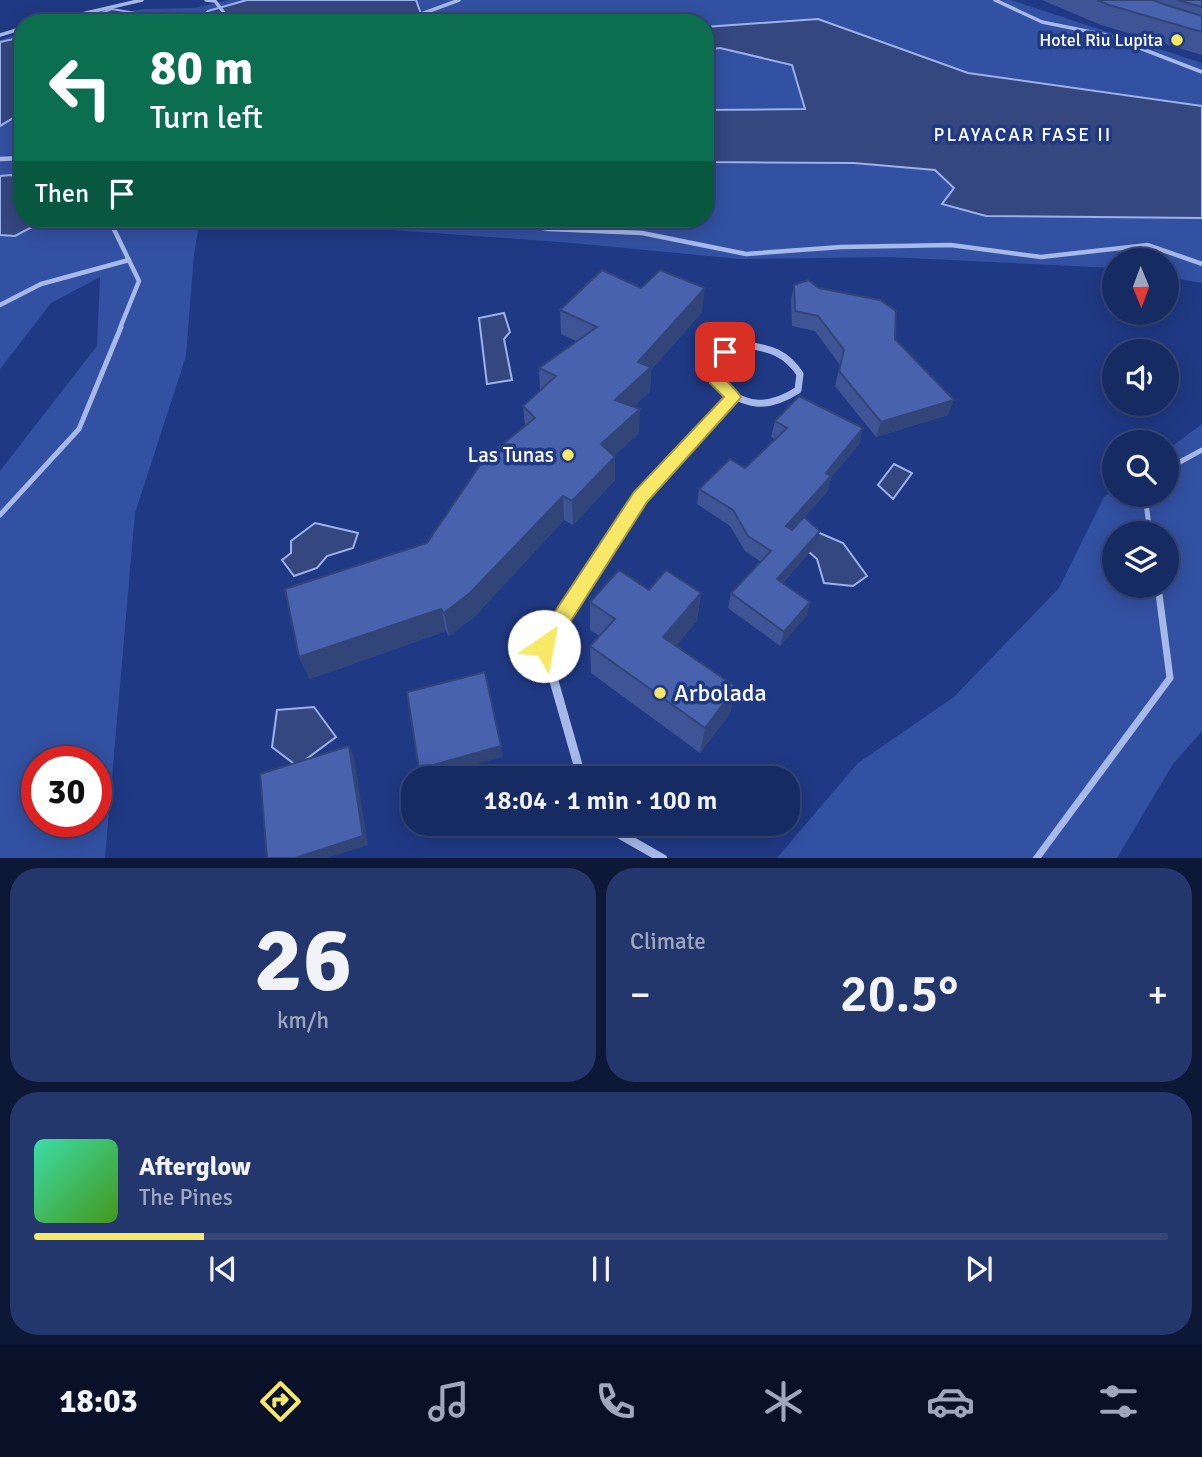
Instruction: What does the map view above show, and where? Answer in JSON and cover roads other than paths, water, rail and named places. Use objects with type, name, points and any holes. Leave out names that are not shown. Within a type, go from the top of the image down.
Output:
[{"type":"street","points":[[746,345],[769,348],[790,358],[800,373],[798,390],[781,401],[757,404],[733,397],[718,383],[715,366],[725,352],[746,345]]},
{"type":"street","points":[[578,766],[544,646],[640,497],[733,397]]},
{"type":"street","points":[[623,836],[661,858]]},
{"type":"lane","points":[[82,14],[142,0]]},
{"type":"lane","points":[[206,0],[215,1],[225,14]]},
{"type":"lane","points":[[421,14],[459,0]]},
{"type":"lane","points":[[995,0],[1042,22],[1106,35],[1202,72]]},
{"type":"lane","points":[[0,515],[79,429],[139,281],[113,228]]},
{"type":"lane","points":[[543,228],[642,233],[746,254],[841,247],[951,245],[1041,257],[1148,245],[1202,264]]},
{"type":"lane","points":[[0,305],[41,284],[129,260]]},
{"type":"lane","points":[[1179,462],[1202,450]]},
{"type":"lane","points":[[1037,858],[1170,678],[1160,598]]},
{"type":"place","name":"Hotel Riu Lupita","points":[[1177,40]]},
{"type":"place","name":"Las Tunas","points":[[568,455]]},
{"type":"place","name":"Arbolada","points":[[660,693]]},
{"type":"district","name":"PLAYACAR FASE II","points":[[1023,134]]}]
